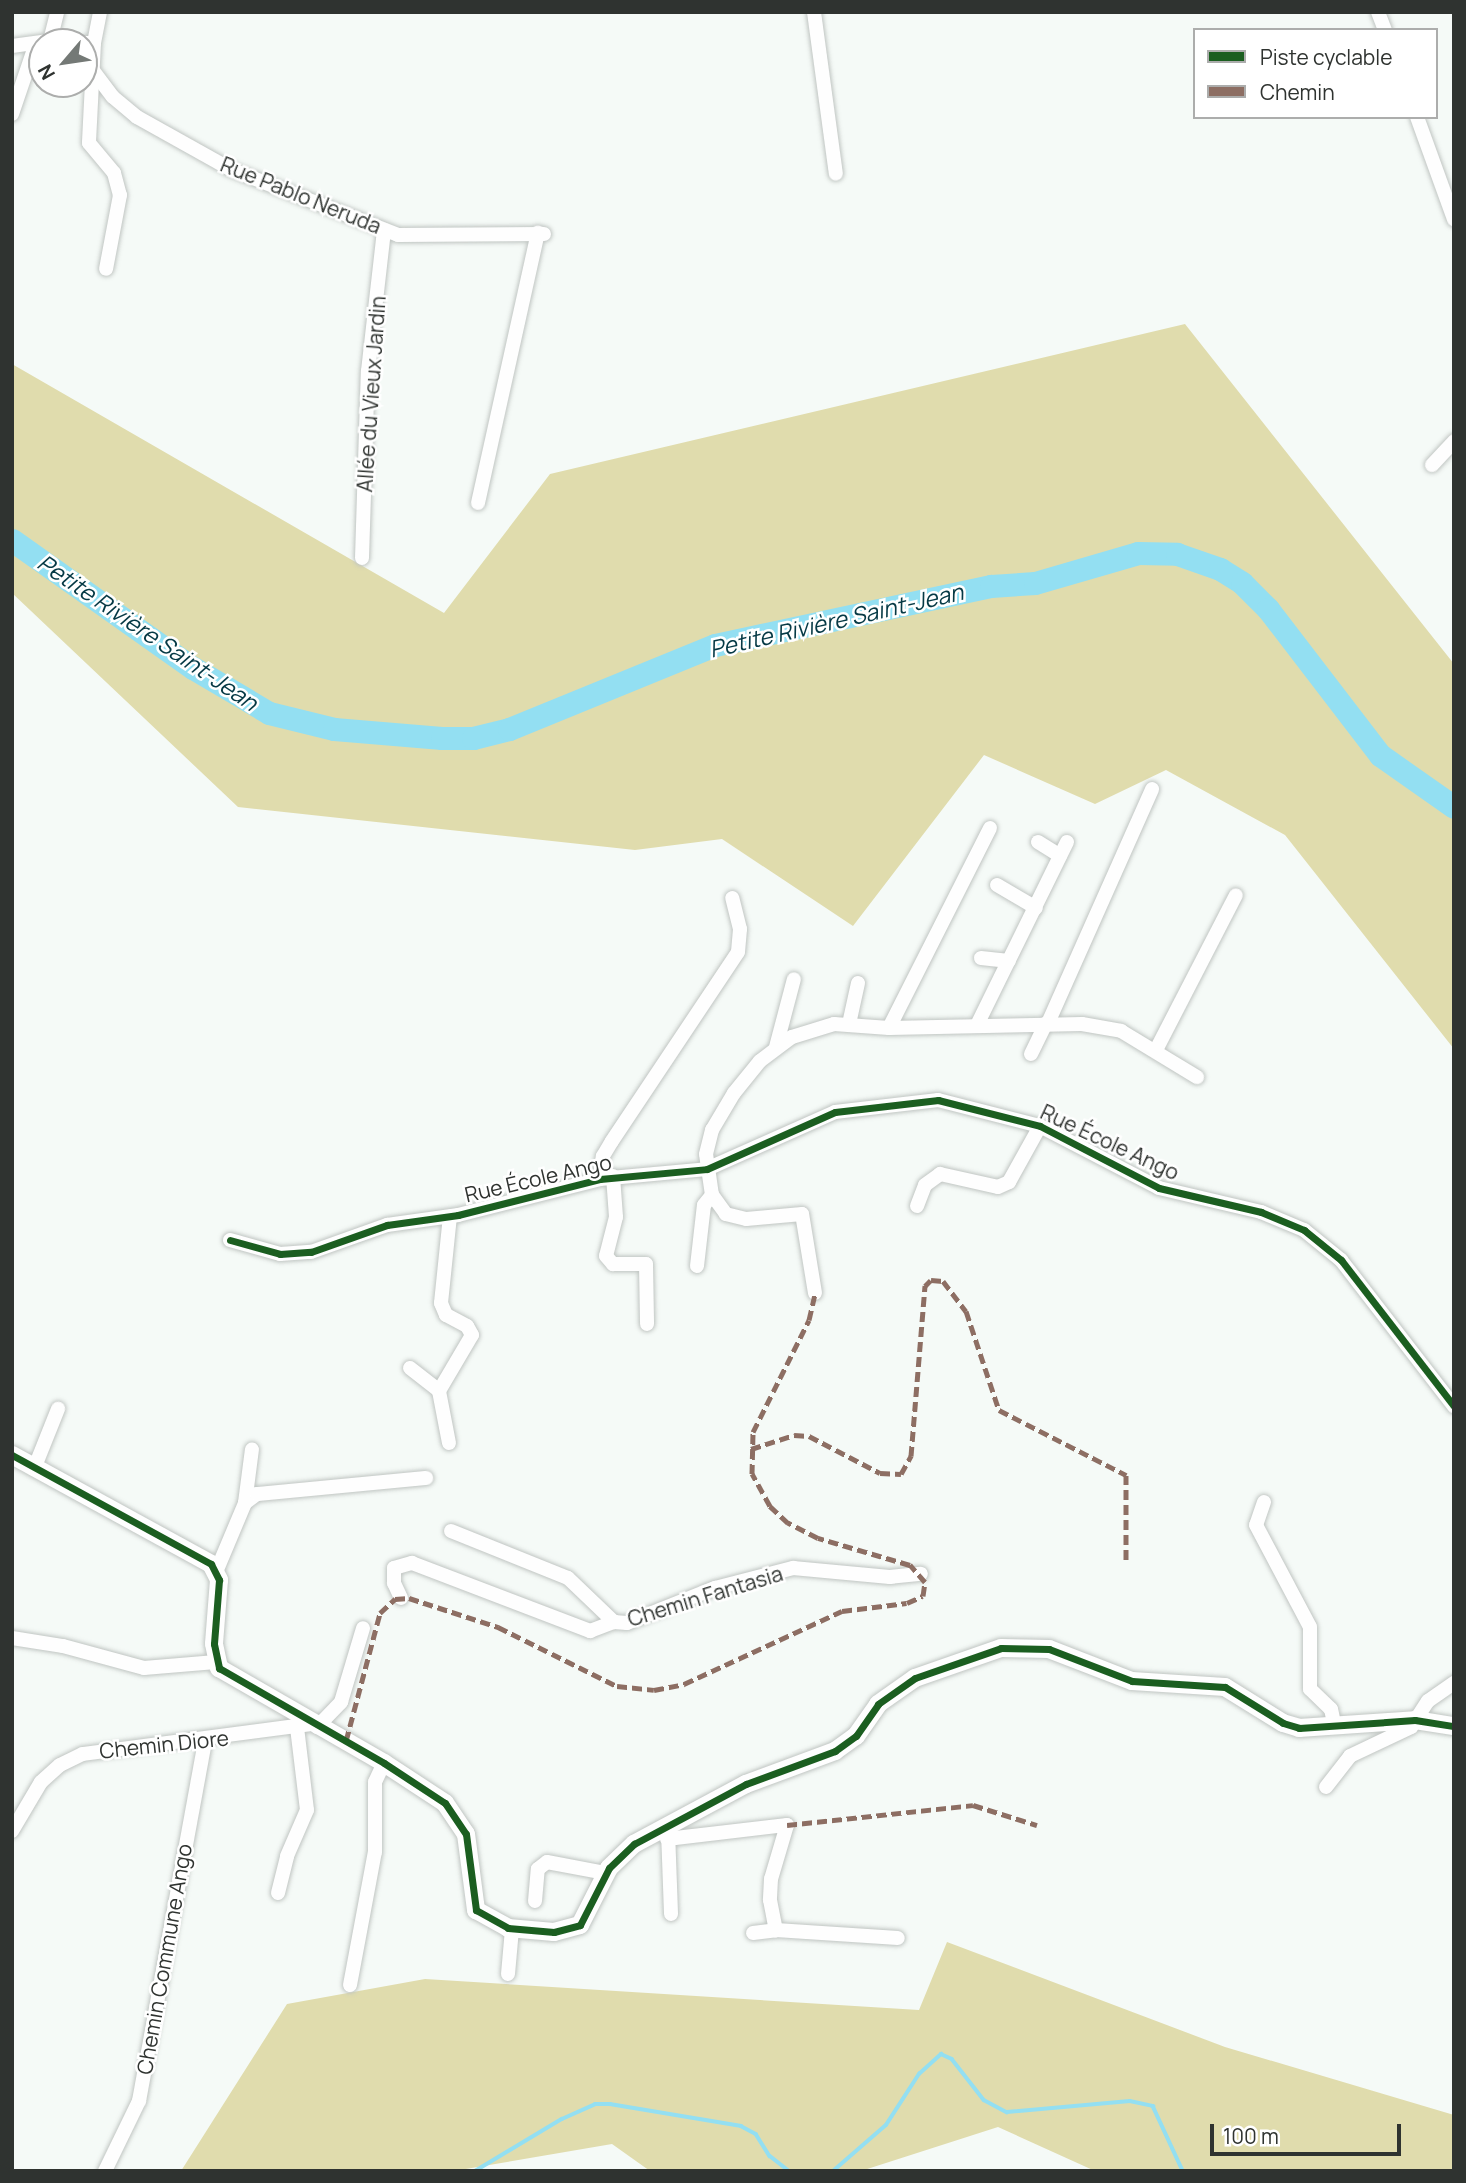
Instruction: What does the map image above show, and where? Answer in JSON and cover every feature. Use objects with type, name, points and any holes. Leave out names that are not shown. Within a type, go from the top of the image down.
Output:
[{"type":"street","points":[[50,28],[57,12]]},
{"type":"street","points":[[814,12],[836,174]]},
{"type":"street","points":[[12,114],[28,77]]},
{"type":"street","name":"Rue Pablo Neruda","points":[[98,78],[107,92],[137,117],[230,169],[398,235],[541,234],[478,503]]},
{"type":"street","points":[[92,98],[89,143],[114,173],[120,195],[106,269]]},
{"type":"street","points":[[1418,119],[1454,219]]},
{"type":"street","name":"Allée du Vieux Jardin","points":[[362,558],[368,371],[384,230]]},
{"type":"street","points":[[1432,466],[1454,441]]},
{"type":"street","points":[[1031,1054],[1152,789]]},
{"type":"street","points":[[889,1028],[990,828]]},
{"type":"street","points":[[977,1025],[1064,849],[1038,842]]},
{"type":"street","points":[[997,885],[1036,908]]},
{"type":"street","points":[[1156,1050],[1236,895]]},
{"type":"street","name":"Rue École Ango","points":[[648,1324],[646,1264],[613,1264],[606,1255],[616,1217],[603,1156],[738,952],[740,929],[732,898]]},
{"type":"street","points":[[981,958],[1009,961]]},
{"type":"street","points":[[776,1047],[794,979]]},
{"type":"street","points":[[849,1024],[858,983]]},
{"type":"street","points":[[815,1293],[802,1214],[735,1218],[726,1214],[712,1195],[707,1169],[708,1142],[717,1119],[760,1061],[776,1047],[820,1027],[849,1024],[889,1028],[1047,1023],[1103,1027],[1156,1050],[1197,1077]]},
{"type":"street","name":"Rue École Ango","points":[[230,1240],[293,1255],[387,1225],[450,1216],[606,1177],[707,1169],[750,1153],[807,1122],[861,1106],[937,1100],[1040,1126],[1159,1188],[1261,1212],[1304,1230],[1342,1261],[1454,1406]]},
{"type":"street","name":"Rue École Ango","points":[[917,1206],[925,1185],[940,1174],[992,1186],[1009,1182],[1040,1126]]},
{"type":"street","points":[[698,1266],[704,1205],[712,1195]]},
{"type":"street","name":"Rue École Ango","points":[[439,1391],[472,1335],[467,1326],[446,1315],[441,1303],[450,1216]]},
{"type":"street","points":[[410,1368],[439,1391],[449,1443]]},
{"type":"street","points":[[34,1469],[58,1409]]},
{"type":"street","points":[[252,1449],[245,1503],[216,1572],[216,1662],[225,1674],[308,1726],[384,1763],[454,1812],[466,1834],[476,1910],[495,1924],[512,1929],[554,1932],[580,1925],[606,1873],[634,1844],[668,1833],[787,1825],[771,1879],[776,1930]]},
{"type":"street","points":[[12,1455],[161,1534],[216,1572]]},
{"type":"street","points":[[245,1503],[268,1490],[426,1478]]},
{"type":"street","points":[[1264,1502],[1250,1526],[1310,1627],[1310,1689],[1331,1709],[1334,1723]]},
{"type":"street","name":"Chemin Fantasia","points":[[452,1531],[568,1577],[614,1622]]},
{"type":"street","name":"Chemin Fantasia","points":[[401,1598],[394,1583],[394,1568],[412,1563],[579,1631],[614,1622],[627,1623],[715,1588],[793,1568],[890,1577],[921,1574]]},
{"type":"street","points":[[308,1726],[341,1702],[363,1628]]},
{"type":"street","points":[[12,1639],[63,1646],[144,1668],[216,1662]]},
{"type":"street","points":[[668,1833],[746,1784],[835,1751],[856,1736],[878,1704],[915,1678],[1002,1648],[1049,1649],[1132,1681],[1225,1687],[1291,1726],[1415,1720],[1454,1726]]},
{"type":"street","points":[[1326,1787],[1350,1756],[1411,1727],[1427,1701],[1454,1683]]},
{"type":"street","points":[[278,1893],[287,1856],[307,1810],[308,1726]]},
{"type":"street","name":"Chemin Diore","points":[[12,1831],[41,1782],[60,1765],[108,1748],[205,1741],[308,1726]]},
{"type":"street","name":"Chemin Commune Ango","points":[[105,2171],[139,2101],[205,1741]]},
{"type":"street","points":[[350,1985],[375,1852],[375,1782],[384,1763]]},
{"type":"street","points":[[668,1833],[671,1914]]},
{"type":"street","points":[[535,1901],[538,1869],[547,1862],[606,1873]]},
{"type":"street","points":[[508,1974],[512,1929]]},
{"type":"street","points":[[753,1933],[776,1930],[898,1938]]},
{"type":"shaded area","points":[[1185,324],[1454,664],[1454,1049],[1285,835],[1166,770],[1095,804],[984,755],[853,926],[722,839],[635,850],[238,807],[12,593],[12,364],[444,613],[550,474]]},
{"type":"shaded area","points":[[947,1942],[1225,2047],[1454,2115],[1454,2171],[1095,2171],[998,2127],[861,2171],[650,2171],[612,2144],[454,2171],[181,2171],[287,2004],[425,1979],[919,2010]]},
{"type":"waterway","name":"Petite Rivière Saint-Jean","points":[[12,540],[193,668],[269,713],[334,729],[442,738],[473,738],[509,729],[715,645],[991,586],[1035,583],[1138,553],[1177,554],[1220,569],[1242,583],[1268,609],[1380,755],[1454,807]]},
{"type":"waterway","points":[[833,2171],[886,2125],[919,2074],[941,2054],[952,2059],[984,2100],[1007,2112],[1130,2101],[1153,2106],[1183,2171]]},
{"type":"waterway","points":[[475,2171],[562,2119],[595,2104],[610,2104],[741,2126],[756,2134],[770,2156],[789,2171]]},
{"type":"marked path","points":[[751,1449],[794,1435],[809,1436],[880,1473],[901,1474],[911,1456],[925,1286],[931,1280],[943,1281],[966,1311],[999,1410],[1126,1475],[1126,1560]]},
{"type":"marked path","points":[[346,1741],[380,1613],[395,1599],[409,1598],[498,1627],[617,1686],[654,1690],[684,1684],[842,1611],[907,1603],[923,1596],[925,1582],[910,1565],[818,1538],[788,1523],[770,1506],[752,1474],[753,1432],[809,1320],[815,1293]]},
{"type":"marked path","points":[[787,1825],[973,1805],[1037,1825]]},
{"type":"cycle path","points":[[230,1240],[280,1254],[311,1252],[387,1225],[458,1215],[600,1179],[707,1169],[835,1112],[938,1100],[1040,1126],[1159,1188],[1261,1212],[1304,1230],[1341,1260],[1454,1406]]},
{"type":"cycle path","points":[[12,1455],[211,1564],[219,1580],[214,1644],[219,1668],[384,1763],[445,1803],[466,1834],[476,1910],[508,1928],[554,1932],[580,1925],[609,1868],[634,1844],[746,1784],[835,1751],[856,1736],[878,1704],[915,1678],[1001,1648],[1049,1649],[1132,1681],[1225,1687],[1283,1723],[1299,1728],[1415,1720],[1454,1726]]}]
